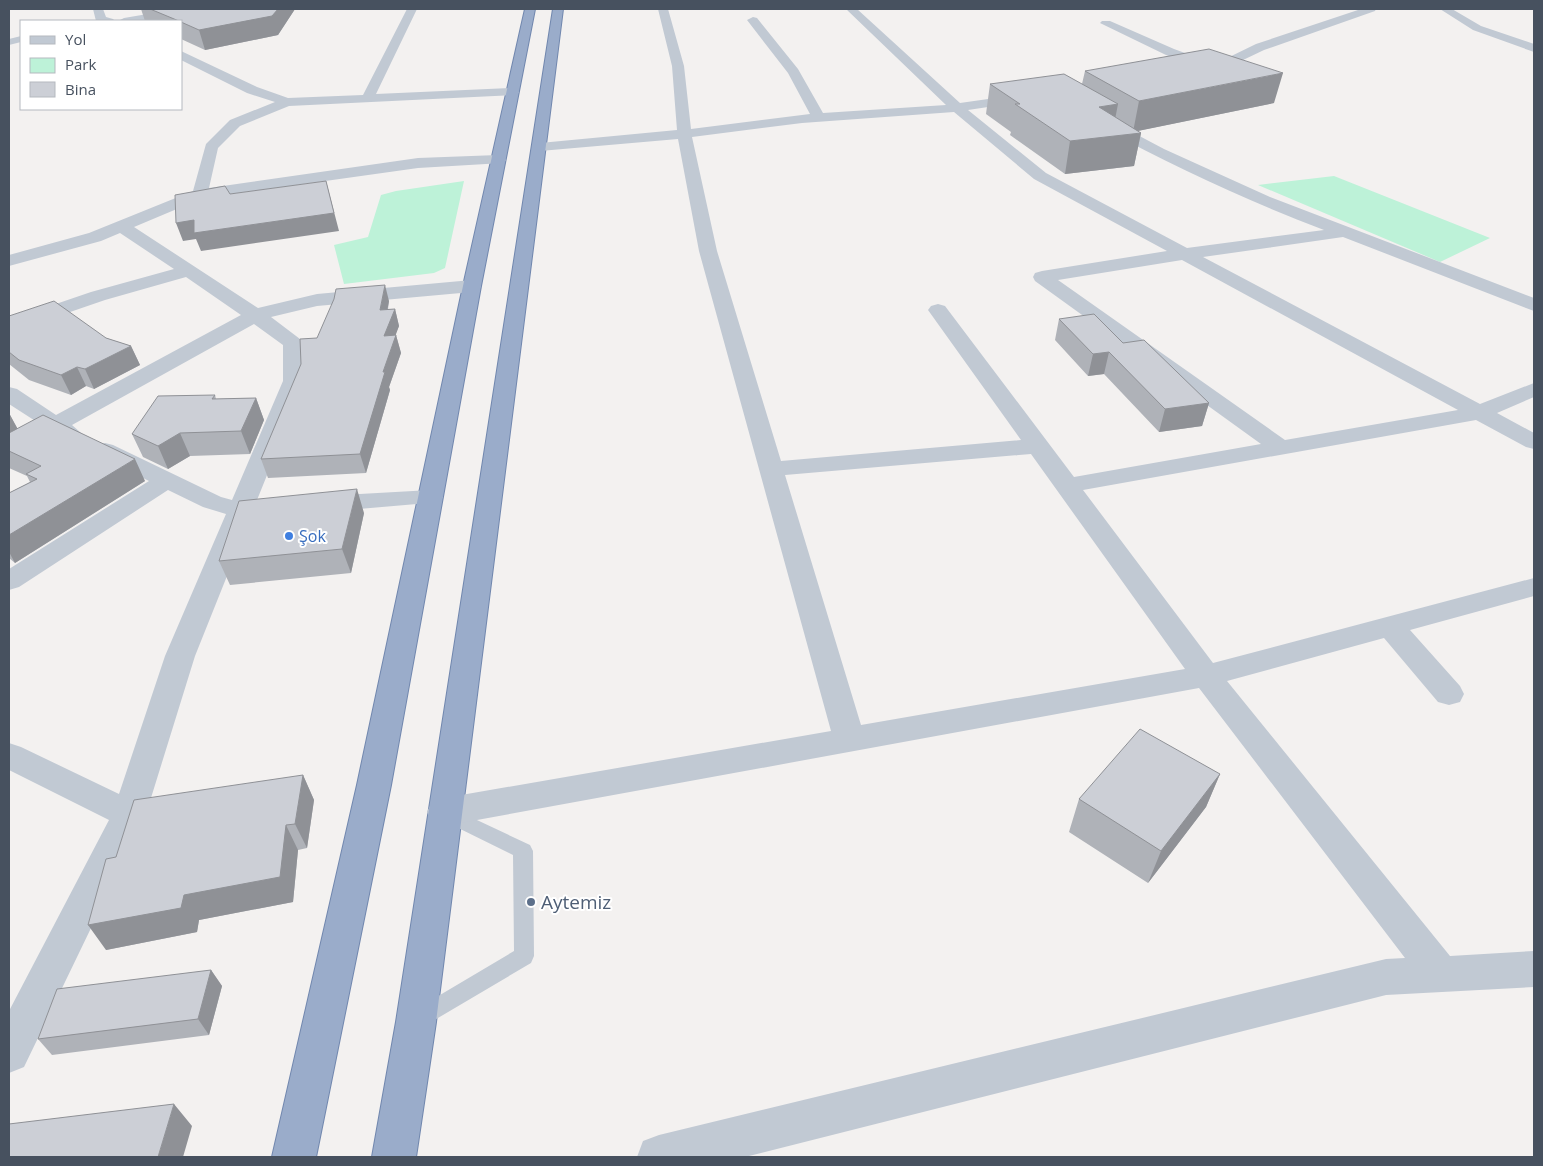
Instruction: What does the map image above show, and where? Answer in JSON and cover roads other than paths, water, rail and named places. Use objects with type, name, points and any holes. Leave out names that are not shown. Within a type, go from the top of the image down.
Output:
[{"type":"highway","points":[[294,1157],[374,784],[472,286],[530,9]]},
{"type":"highway","points":[[394,1157],[416,1022],[558,9]]},
{"type":"street","points":[[130,20],[195,9]]},
{"type":"street","points":[[368,97],[412,9]]},
{"type":"street","points":[[663,9],[678,66],[684,134],[708,251],[850,741]]},
{"type":"street","points":[[851,9],[957,108],[1040,176],[1534,442]]},
{"type":"street","points":[[1187,72],[1216,68],[1260,47],[1372,9]]},
{"type":"street","points":[[1445,9],[1477,28],[1534,48]]},
{"type":"street","points":[[753,20],[794,72],[819,118]]},
{"type":"street","points":[[1106,23],[1170,52],[1216,68]]},
{"type":"street","points":[[182,55],[252,90],[287,102]]},
{"type":"street","points":[[200,194],[211,147],[235,124],[287,102],[512,92]]},
{"type":"street","points":[[540,147],[684,134],[819,118],[957,108],[1034,96]]},
{"type":"street","points":[[1096,118],[1155,153],[1342,232],[1534,305]]},
{"type":"street","points":[[9,261],[95,236],[200,194],[418,163],[498,160]]},
{"type":"street","points":[[9,1054],[129,814],[180,656],[294,381],[293,343],[255,315],[121,226]]},
{"type":"street","points":[[1281,448],[1042,277],[1184,254],[1342,232]]},
{"type":"street","points":[[9,327],[101,296],[189,271]]},
{"type":"street","points":[[9,450],[255,315],[317,300],[472,286]]},
{"type":"street","points":[[938,310],[1206,676],[1441,974]]},
{"type":"street","points":[[1067,486],[1478,413],[1534,389]]},
{"type":"street","points":[[9,394],[55,424],[212,502],[240,510],[278,507]]},
{"type":"street","points":[[772,469],[1037,446]]},
{"type":"street","points":[[9,581],[167,480]]},
{"type":"street","points":[[306,505],[431,497]]},
{"type":"street","points":[[444,812],[1206,676],[1534,587]]},
{"type":"street","points":[[1390,626],[1449,694]]},
{"type":"street","points":[[9,756],[129,814]]},
{"type":"street","points":[[659,1157],[1386,977],[1534,969]]},
{"type":"lane","points":[[416,1022],[524,956],[523,851],[444,812]]},
{"type":"place","name":"Şok","points":[[289,536]]},
{"type":"place","name":"Aytemiz","points":[[531,902]]}]
